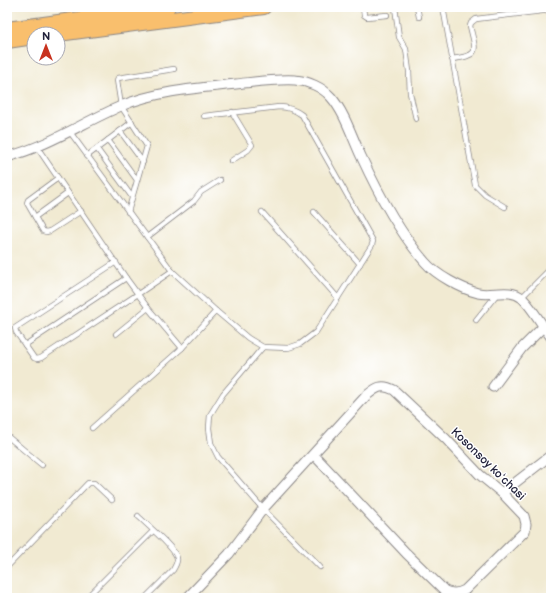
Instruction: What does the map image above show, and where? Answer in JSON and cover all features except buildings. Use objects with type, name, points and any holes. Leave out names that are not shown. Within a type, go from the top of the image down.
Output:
[{"type":"main road","points":[[7,29],[168,7]]},
{"type":"main road","points":[[66,33],[255,8]]},
{"type":"main road","points":[[7,41],[26,38]]},
{"type":"street","points":[[7,157],[37,147],[121,106],[151,97],[256,82],[295,80],[311,83],[330,96],[338,106],[369,173],[393,217],[407,239],[427,264],[439,274],[458,285],[479,293],[506,293],[522,298],[551,337]]},
{"type":"street","points":[[493,387],[522,348],[543,326]]},
{"type":"street","name":"Kosonsoy koʻchasi","points":[[187,598],[230,554],[263,509],[312,454],[366,396],[375,389],[387,386],[394,390],[446,439],[480,475],[502,493],[524,516],[526,524],[525,531],[465,590],[450,593],[445,591],[406,553],[312,454]]},
{"type":"street","points":[[502,493],[551,455]]},
{"type":"lane","points":[[363,7],[364,15],[367,17],[387,15]]},
{"type":"lane","points":[[395,7],[399,37],[406,49],[410,71],[410,93],[416,119]]},
{"type":"lane","points":[[417,7],[419,17]]},
{"type":"lane","points":[[443,7],[475,185],[485,195],[505,207]]},
{"type":"lane","points":[[452,60],[469,57],[474,53],[475,48],[470,26],[476,19],[551,10]]},
{"type":"lane","points":[[128,212],[147,146],[121,106],[117,81],[118,78],[174,69]]},
{"type":"lane","points":[[70,132],[172,271],[248,338],[263,347],[288,348],[300,344],[316,332],[372,246],[373,241],[302,115],[295,110],[286,107],[204,116]]},
{"type":"lane","points":[[231,161],[248,150],[252,145],[232,112]]},
{"type":"lane","points":[[87,156],[132,122]]},
{"type":"lane","points":[[120,131],[143,162]]},
{"type":"lane","points":[[108,140],[137,180]]},
{"type":"lane","points":[[37,147],[126,278],[148,308],[182,348]]},
{"type":"lane","points":[[97,149],[132,197]]},
{"type":"lane","points":[[58,178],[28,200],[28,205],[43,231],[46,232],[81,211]]},
{"type":"lane","points":[[147,237],[194,201],[201,192],[220,180]]},
{"type":"lane","points":[[35,217],[68,193]]},
{"type":"lane","points":[[262,212],[338,298]]},
{"type":"lane","points":[[314,212],[360,264]]},
{"type":"lane","points":[[116,262],[16,327],[15,330],[34,358],[39,359],[172,271]]},
{"type":"lane","points":[[522,298],[551,268]]},
{"type":"lane","points":[[25,345],[126,278]]},
{"type":"lane","points":[[476,320],[498,293]]},
{"type":"lane","points":[[116,334],[148,308]]},
{"type":"lane","points":[[92,428],[182,348],[216,311]]},
{"type":"lane","points":[[263,347],[223,394],[210,415],[209,428],[211,443],[218,457],[263,509],[320,567]]},
{"type":"lane","points":[[7,436],[42,465]]},
{"type":"lane","points":[[7,567],[88,483],[94,483],[112,500]]},
{"type":"lane","points":[[138,516],[173,550],[177,558],[174,570],[145,598]]},
{"type":"lane","points":[[86,598],[153,531]]}]
